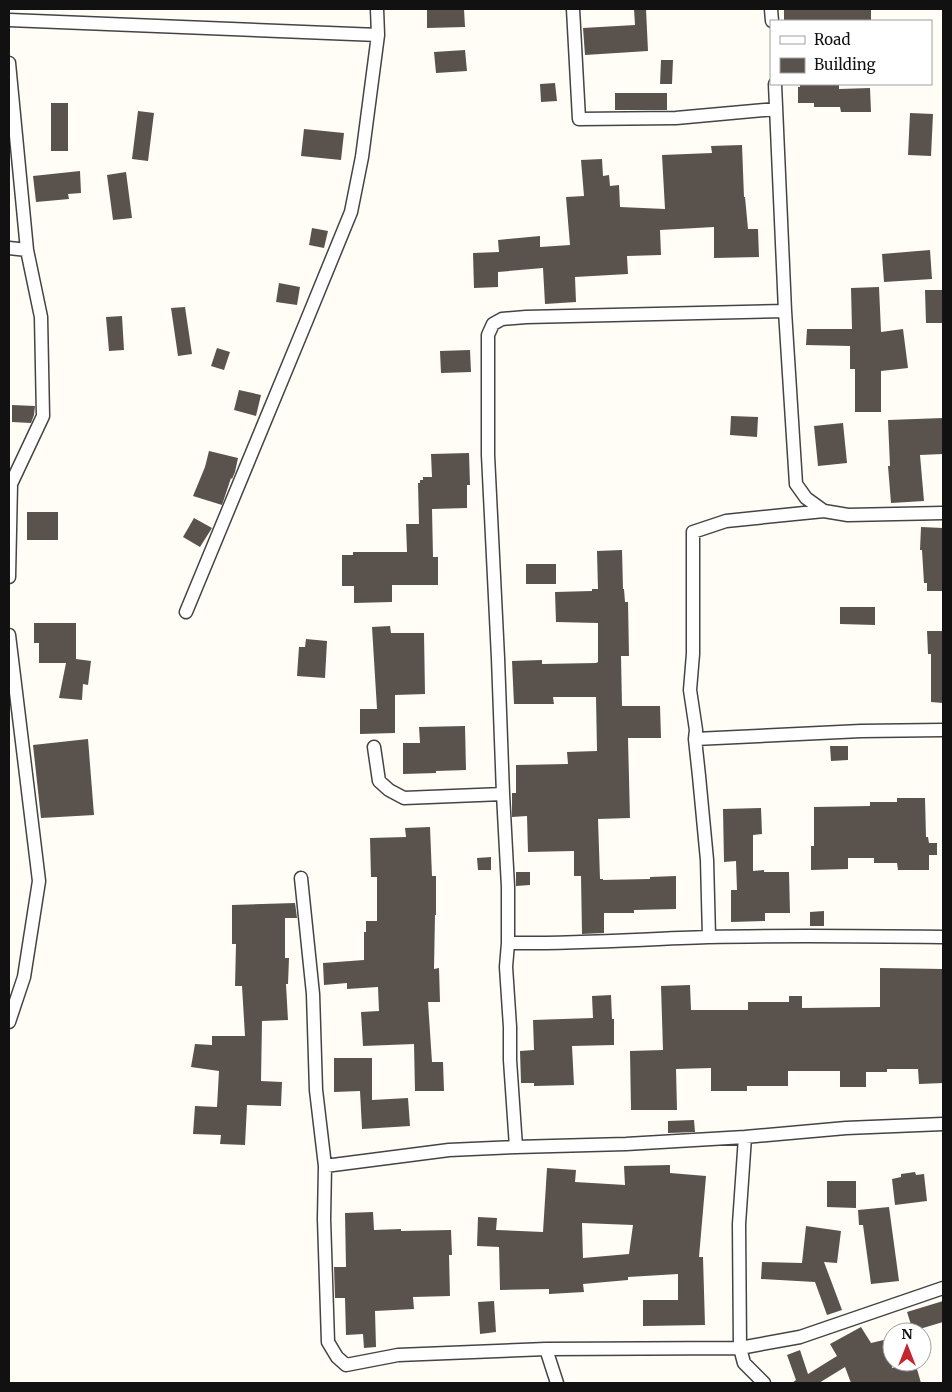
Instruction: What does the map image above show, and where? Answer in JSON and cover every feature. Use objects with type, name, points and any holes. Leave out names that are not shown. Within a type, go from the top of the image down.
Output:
[{"type":"street","points":[[186,612],[351,212],[362,157],[378,35],[376,9]]},
{"type":"street","points":[[573,9],[579,119],[676,118],[776,109]]},
{"type":"street","points":[[9,20],[378,35]]},
{"type":"street","points":[[9,63],[27,250],[41,316],[43,416],[11,484],[9,577]]},
{"type":"street","points":[[775,85],[796,484],[806,498],[824,511]]},
{"type":"street","points":[[9,248],[27,250]]},
{"type":"street","points":[[516,1147],[506,967],[508,887],[488,455],[488,336],[493,324],[502,319],[786,310]]},
{"type":"street","points":[[709,937],[707,860],[695,739],[696,730],[690,690],[693,654],[693,532],[726,521],[824,511],[848,515],[943,513]]},
{"type":"street","points":[[9,634],[39,882],[24,976],[9,1022]]},
{"type":"street","points":[[695,739],[861,731],[943,730]]},
{"type":"street","points":[[374,746],[379,781],[389,790],[404,798],[503,794]]},
{"type":"street","points":[[300,878],[313,994],[316,1090],[325,1166],[324,1218],[328,1342],[337,1357],[346,1365],[398,1355],[546,1349],[740,1348],[800,1337],[943,1288]]},
{"type":"street","points":[[508,943],[709,937],[943,937]]},
{"type":"street","points":[[325,1166],[449,1150],[626,1144],[745,1137],[846,1128],[943,1124]]},
{"type":"street","points":[[745,1137],[739,1224],[740,1348],[744,1363],[764,1383]]},
{"type":"street","points":[[546,1349],[557,1383]]},
{"type":"building","points":[[427,9],[464,9],[465,27],[427,28]]},
{"type":"building","points":[[634,9],[646,9],[648,51],[585,55],[583,28],[635,25]]},
{"type":"building","points":[[784,9],[871,9],[871,20],[784,20]]},
{"type":"building","points":[[465,50],[467,71],[436,73],[434,52]]},
{"type":"building","points":[[661,60],[673,60],[672,84],[660,84]]},
{"type":"building","points":[[555,83],[557,101],[541,102],[540,84]]},
{"type":"building","points":[[800,85],[839,85],[839,89],[870,88],[871,112],[841,112],[840,107],[814,107],[814,103],[798,103],[798,87]]},
{"type":"building","points":[[615,93],[667,93],[667,110],[615,110]]},
{"type":"building","points":[[51,103],[68,103],[68,151],[51,151]]},
{"type":"building","points":[[138,111],[154,113],[148,161],[132,159]]},
{"type":"building","points":[[910,113],[933,114],[931,156],[908,155]]},
{"type":"building","points":[[304,129],[344,133],[341,160],[301,156]]},
{"type":"building","points":[[742,145],[744,197],[748,229],[758,229],[759,257],[714,258],[714,227],[660,230],[661,255],[627,256],[628,274],[575,277],[576,302],[545,304],[543,268],[498,272],[498,287],[474,288],[473,253],[499,252],[498,240],[540,236],[540,247],[570,245],[566,197],[584,196],[581,160],[602,159],[603,176],[609,175],[610,186],[619,185],[620,207],[665,209],[662,155],[712,153],[711,146]]},
{"type":"building","points":[[80,171],[81,193],[68,194],[69,199],[36,202],[33,176]]},
{"type":"building","points":[[126,172],[132,218],[113,220],[107,175]]},
{"type":"building","points":[[312,228],[328,231],[324,248],[309,245]]},
{"type":"building","points":[[930,250],[932,279],[884,282],[882,254]]},
{"type":"building","points":[[279,283],[300,287],[297,305],[276,302]]},
{"type":"building","points":[[879,287],[881,332],[903,329],[908,368],[881,371],[881,412],[855,412],[855,369],[850,369],[850,346],[806,345],[807,329],[852,329],[851,288]]},
{"type":"building","points":[[925,290],[943,290],[943,323],[926,323]]},
{"type":"building","points":[[185,307],[192,354],[178,356],[171,308]]},
{"type":"building","points":[[122,316],[124,350],[109,351],[106,317]]},
{"type":"building","points":[[217,348],[230,352],[224,370],[211,366]]},
{"type":"building","points":[[470,350],[471,372],[441,373],[440,351]]},
{"type":"building","points":[[239,390],[261,395],[256,416],[234,410]]},
{"type":"building","points":[[12,405],[35,406],[31,423],[12,422]]},
{"type":"building","points":[[731,416],[758,417],[757,437],[730,435]]},
{"type":"building","points":[[943,418],[943,454],[920,455],[924,501],[891,503],[888,466],[890,466],[888,420]]},
{"type":"building","points":[[843,423],[847,463],[818,466],[814,426]]},
{"type":"building","points":[[209,451],[238,458],[235,472],[231,478],[222,505],[193,496],[205,467]]},
{"type":"building","points":[[469,453],[470,485],[467,485],[467,508],[432,509],[433,557],[438,557],[438,585],[392,585],[392,602],[354,603],[354,586],[342,586],[342,555],[353,555],[353,552],[407,552],[406,524],[419,524],[418,483],[420,483],[420,480],[423,480],[423,477],[432,477],[431,454]]},
{"type":"building","points":[[27,512],[58,512],[58,540],[27,540]]},
{"type":"building","points":[[194,518],[212,528],[200,547],[183,537]]},
{"type":"building","points":[[921,527],[943,528],[943,591],[927,591],[927,583],[924,583],[922,550],[920,550]]},
{"type":"building","points":[[622,550],[623,589],[625,602],[628,602],[629,656],[621,656],[622,706],[660,706],[661,738],[628,738],[630,818],[598,819],[600,879],[650,879],[650,877],[676,876],[676,909],[634,910],[634,913],[604,913],[604,933],[582,934],[581,876],[574,876],[574,851],[528,852],[527,816],[512,817],[512,793],[516,793],[516,765],[568,764],[567,752],[597,751],[596,697],[553,697],[554,704],[514,704],[512,661],[542,660],[542,664],[598,662],[598,623],[556,622],[555,592],[592,591],[592,589],[598,589],[597,551]]},
{"type":"building","points":[[526,564],[556,564],[556,584],[526,584]]},
{"type":"building","points":[[840,607],[875,607],[875,625],[840,624]]},
{"type":"building","points":[[34,623],[76,623],[76,659],[91,661],[88,685],[83,684],[82,700],[59,698],[66,663],[39,663],[39,643],[34,643]]},
{"type":"building","points":[[390,626],[391,633],[424,633],[425,694],[395,695],[395,733],[360,734],[360,709],[377,709],[372,627]]},
{"type":"building","points":[[927,631],[943,631],[943,703],[931,702],[931,654],[928,654]]},
{"type":"building","points":[[306,639],[327,641],[325,678],[297,676],[299,647],[305,647]]},
{"type":"building","points":[[465,726],[466,770],[403,774],[403,743],[420,743],[419,727]]},
{"type":"building","points":[[88,739],[94,815],[41,818],[33,745]]},
{"type":"building","points":[[830,746],[848,746],[848,760],[831,761]]},
{"type":"building","points":[[897,798],[925,798],[926,837],[928,837],[929,843],[937,843],[937,855],[929,855],[929,870],[898,870],[897,863],[874,863],[874,858],[848,858],[848,869],[811,870],[811,846],[814,846],[814,807],[870,806],[870,802],[897,802]]},
{"type":"building","points":[[761,808],[762,834],[753,835],[753,871],[789,872],[790,913],[765,913],[765,921],[731,922],[731,890],[737,890],[736,861],[724,862],[723,809]]},
{"type":"building","points":[[430,827],[432,876],[436,876],[434,969],[439,968],[440,1002],[428,1002],[432,1062],[443,1062],[444,1091],[415,1091],[414,1044],[363,1046],[361,1012],[379,1011],[378,987],[347,989],[347,983],[324,985],[323,963],[364,960],[366,921],[377,921],[377,877],[371,877],[370,838],[406,837],[405,828]]},
{"type":"building","points":[[491,857],[491,870],[478,870],[477,858]]},
{"type":"building","points":[[516,872],[530,872],[530,885],[516,886]]},
{"type":"building","points":[[295,903],[297,918],[285,918],[285,958],[289,958],[288,984],[286,984],[288,1020],[262,1021],[261,1081],[282,1082],[281,1106],[247,1105],[245,1145],[220,1144],[221,1135],[193,1134],[195,1106],[217,1107],[219,1071],[191,1067],[195,1044],[212,1045],[212,1036],[245,1036],[242,986],[235,986],[236,944],[232,944],[232,905]]},
{"type":"building","points":[[824,911],[824,926],[810,926],[810,912]]},
{"type":"building","points":[[880,968],[943,969],[943,1083],[919,1084],[918,1069],[887,1069],[887,1072],[866,1072],[866,1087],[840,1087],[840,1071],[788,1071],[788,1086],[747,1086],[747,1091],[711,1091],[711,1068],[676,1069],[677,1110],[631,1110],[630,1051],[663,1050],[661,986],[690,985],[691,1010],[748,1010],[748,1002],[789,1002],[789,996],[802,996],[802,1008],[880,1007]]},
{"type":"building","points":[[611,995],[612,1019],[614,1019],[614,1045],[572,1046],[574,1085],[534,1086],[534,1083],[521,1083],[520,1051],[534,1050],[533,1020],[593,1018],[592,996]]},
{"type":"building","points":[[334,1058],[372,1058],[372,1100],[408,1098],[410,1126],[362,1129],[360,1091],[334,1092]]},
{"type":"building","points":[[694,1120],[695,1132],[668,1133],[668,1121]]},
{"type":"building","points":[[670,1165],[670,1173],[706,1176],[699,1257],[703,1257],[705,1325],[643,1326],[643,1300],[678,1300],[678,1274],[628,1277],[628,1280],[583,1284],[584,1292],[549,1294],[549,1289],[500,1290],[499,1247],[477,1246],[478,1217],[497,1218],[496,1230],[543,1232],[547,1168],[576,1170],[575,1182],[625,1185],[624,1166]],"holes":[[[582,1223],[633,1225],[629,1254],[583,1258]]]},
{"type":"building","points":[[915,1172],[916,1175],[924,1174],[927,1201],[895,1205],[892,1179],[901,1177],[901,1174]]},
{"type":"building","points":[[827,1181],[856,1181],[856,1208],[827,1207]]},
{"type":"building","points":[[889,1207],[899,1281],[871,1284],[863,1225],[859,1225],[858,1210]]},
{"type":"building","points":[[373,1212],[374,1230],[451,1230],[452,1255],[449,1255],[450,1296],[413,1297],[414,1309],[375,1311],[376,1347],[364,1348],[363,1334],[346,1335],[345,1298],[335,1298],[334,1267],[346,1267],[345,1213]]},
{"type":"building","points":[[806,1226],[841,1231],[837,1263],[824,1262],[842,1310],[827,1315],[815,1282],[761,1279],[762,1262],[802,1263]]},
{"type":"building","points":[[494,1301],[496,1332],[480,1334],[478,1302]]},
{"type":"building","points":[[943,1301],[943,1322],[932,1325],[932,1322],[910,1322],[907,1312]]},
{"type":"building","points":[[861,1327],[871,1343],[882,1340],[882,1372],[918,1372],[921,1383],[851,1383],[845,1367],[819,1383],[792,1383],[796,1380],[787,1355],[800,1350],[808,1374],[837,1356],[830,1344]]}]
